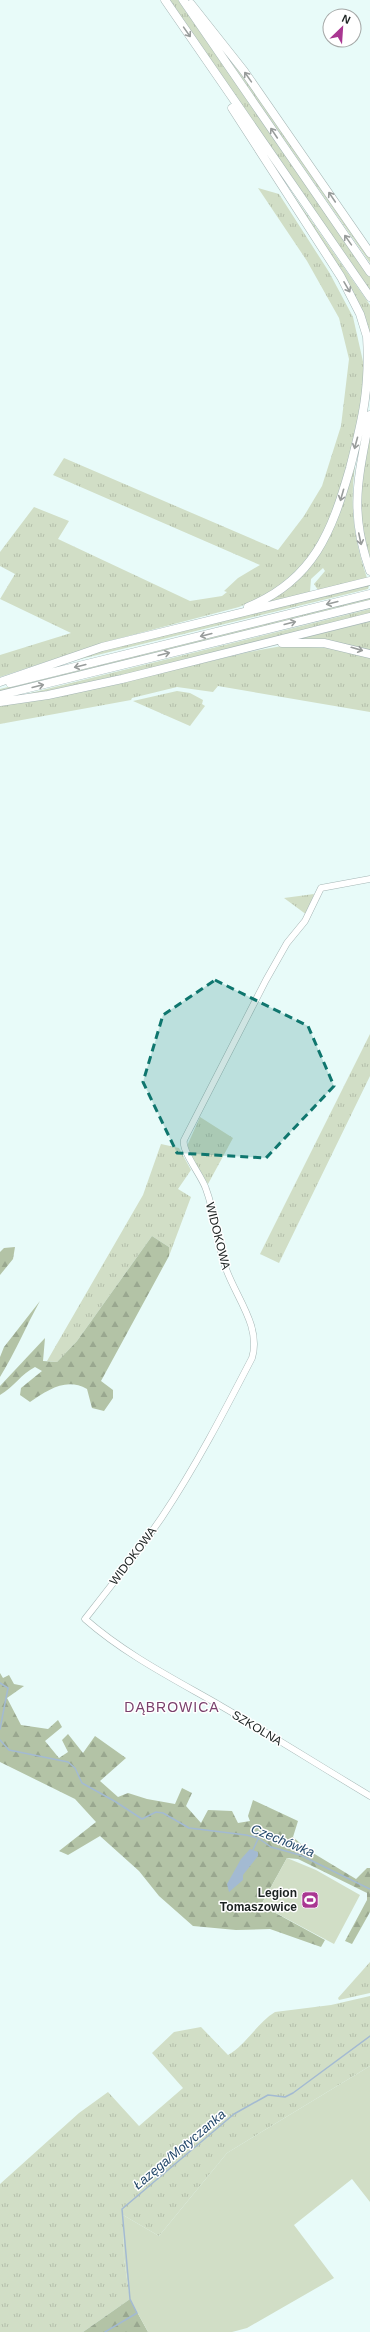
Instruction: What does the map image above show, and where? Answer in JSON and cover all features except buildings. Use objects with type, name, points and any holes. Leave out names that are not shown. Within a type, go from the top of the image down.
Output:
[{"type":"highway","points":[[164,0],[370,297]]},
{"type":"highway","points":[[183,0],[370,272]]},
{"type":"highway","points":[[188,0],[244,70],[370,253]]},
{"type":"highway","points":[[212,68],[220,89],[347,288],[360,314],[370,351]]},
{"type":"highway","points":[[217,619],[258,603],[286,586],[308,564],[327,536],[338,510],[366,406],[368,370],[367,336]]},
{"type":"highway","points":[[370,415],[360,459],[356,493],[359,535],[370,571]]},
{"type":"highway","points":[[0,682],[80,653],[369,581]]},
{"type":"highway","points":[[0,686],[370,594]]},
{"type":"highway","points":[[0,695],[370,604]]},
{"type":"highway","points":[[0,702],[76,689],[249,648],[370,617]]},
{"type":"highway","points":[[249,648],[285,642],[314,642],[343,646],[370,654]]},
{"type":"street","name":"WIDOKOWA","points":[[85,1619],[146,1541],[171,1503],[208,1442],[252,1358],[255,1348],[253,1333],[245,1309],[231,1282],[225,1265],[206,1188],[182,1144],[266,980],[287,944],[305,921],[321,888],[370,879]]},
{"type":"street","name":"SZKOLNA","points":[[85,1619],[106,1637],[142,1662],[269,1734],[370,1796]]},
{"type":"highlighted area","points":[[215,980],[308,1026],[334,1086],[266,1158],[177,1153],[143,1082],[163,1015]]},
{"type":"green space","points":[[168,0],[178,0],[370,277],[370,293]]},
{"type":"green space","points":[[223,51],[265,105],[370,257],[370,263]]},
{"type":"green space","points":[[283,180],[370,305],[370,336],[354,293]]},
{"type":"green space","points":[[258,188],[279,194],[329,272],[353,317],[364,366],[362,410],[336,506],[312,555],[279,587],[258,599],[239,607],[109,641],[0,677],[0,655],[71,633],[0,599],[15,574],[0,566],[0,552],[34,507],[69,521],[58,539],[190,601],[222,596],[227,592],[224,591],[238,578],[260,565],[53,475],[64,458],[278,550],[304,516],[322,486],[341,426],[349,359],[339,318],[307,261]]},
{"type":"green space","points":[[370,432],[370,561],[361,520],[361,473]]},
{"type":"green space","points":[[357,453],[353,486],[353,516],[358,546],[367,578],[318,590],[314,584],[325,571],[323,568],[311,579],[310,592],[262,604],[320,552],[326,543]]},
{"type":"green space","points":[[370,583],[368,589],[40,669],[83,654]]},
{"type":"green space","points":[[370,597],[370,601],[0,692],[0,689]]},
{"type":"green space","points":[[370,609],[370,615],[64,689],[6,699]]},
{"type":"green space","points":[[370,620],[370,651],[329,641],[294,639]]},
{"type":"green space","points":[[282,646],[333,648],[370,658],[370,712],[218,686],[213,692],[177,687],[132,698],[131,700],[0,724],[0,706],[92,689],[249,652]]},
{"type":"green space","points":[[177,691],[190,693],[203,700],[202,704],[205,706],[190,726],[133,701]]},
{"type":"green space","points":[[314,894],[307,915],[284,898]]},
{"type":"green space","points":[[370,1034],[370,1076],[279,1263],[260,1254]]},
{"type":"green space","points":[[200,1117],[233,1138],[208,1184],[190,1156],[187,1146]]},
{"type":"green space","points":[[161,1144],[179,1148],[191,1170],[178,1189],[191,1197],[169,1256],[169,1247],[152,1236],[77,1341],[57,1362],[47,1361],[143,1195]]},
{"type":"green space","points":[[152,1236],[169,1247],[169,1256],[101,1381],[113,1390],[113,1398],[104,1411],[92,1408],[87,1389],[72,1384],[57,1386],[50,1389],[30,1402],[20,1395],[21,1388],[42,1371],[35,1367],[0,1395],[0,1386],[45,1338],[43,1361],[57,1362],[77,1341]]},
{"type":"green space","points":[[15,1247],[13,1259],[0,1275],[0,1252],[4,1248]]},
{"type":"green space","points":[[40,1301],[11,1359],[0,1377],[0,1357],[4,1347]]},
{"type":"green space","points":[[0,1673],[3,1678],[9,1675],[14,1684],[24,1686],[7,1698],[21,1725],[48,1729],[58,1720],[62,1727],[45,1741],[59,1758],[68,1752],[62,1740],[68,1734],[83,1753],[95,1736],[126,1758],[100,1781],[118,1797],[128,1793],[147,1799],[175,1804],[182,1788],[192,1793],[186,1806],[201,1823],[208,1810],[232,1811],[238,1823],[250,1821],[248,1816],[253,1800],[298,1821],[293,1837],[308,1850],[356,1879],[367,1868],[370,1868],[370,1912],[352,1944],[345,1941],[367,1900],[367,1893],[298,1859],[287,1858],[261,1905],[325,1940],[321,1947],[270,1929],[236,1930],[193,1926],[159,1896],[139,1871],[100,1836],[68,1855],[59,1851],[96,1822],[75,1799],[0,1762]]},
{"type":"green space","name":"Legion Tomaszowice","points":[[287,1858],[316,1870],[360,1895],[334,1944],[261,1905]]},
{"type":"green space","points":[[370,1962],[370,1993],[339,2000],[338,1998]]},
{"type":"green space","points":[[370,1996],[370,2066],[227,2153],[159,2236],[123,2215],[124,2259],[130,2299],[83,2332],[0,2332],[0,2184],[79,2113],[108,2092],[139,2126],[183,2088],[152,2053],[174,2032],[201,2027],[228,2055],[241,2045],[275,2012],[331,2005]]},
{"type":"green space","points":[[370,2066],[370,2202],[352,2179],[294,2225],[334,2278],[247,2328],[232,2332],[148,2332],[130,2299],[124,2259],[123,2215],[159,2236],[227,2153]]},
{"type":"green space","points":[[130,2299],[148,2332],[83,2332]]},
{"type":"water","points":[[250,1849],[258,1852],[258,1856],[243,1875],[243,1880],[229,1892],[227,1884],[241,1859]]},
{"type":"waterway","name":"Czechówka","points":[[0,1683],[8,1688],[0,1729]]},
{"type":"waterway","name":"Czechówka","points":[[0,1740],[9,1750],[68,1762],[75,1768],[82,1783],[116,1802],[142,1819],[156,1812],[163,1813],[189,1828],[246,1835],[258,1838],[271,1847],[300,1855],[370,1889]]},
{"type":"waterway","name":"Czechówka","points":[[254,1837],[257,1831]]},
{"type":"waterway","points":[[253,1850],[258,1839]]},
{"type":"waterway","name":"Łazęga/Motyczanka","points":[[105,2332],[137,2313],[130,2299],[122,2209],[234,2114],[268,2095],[285,2097],[293,2093],[370,2036]]},
{"type":"place","name":"Legion Tomaszowice","points":[[310,1900]]},
{"type":"district","name":"DĄBROWICA","points":[[172,1707]]}]
